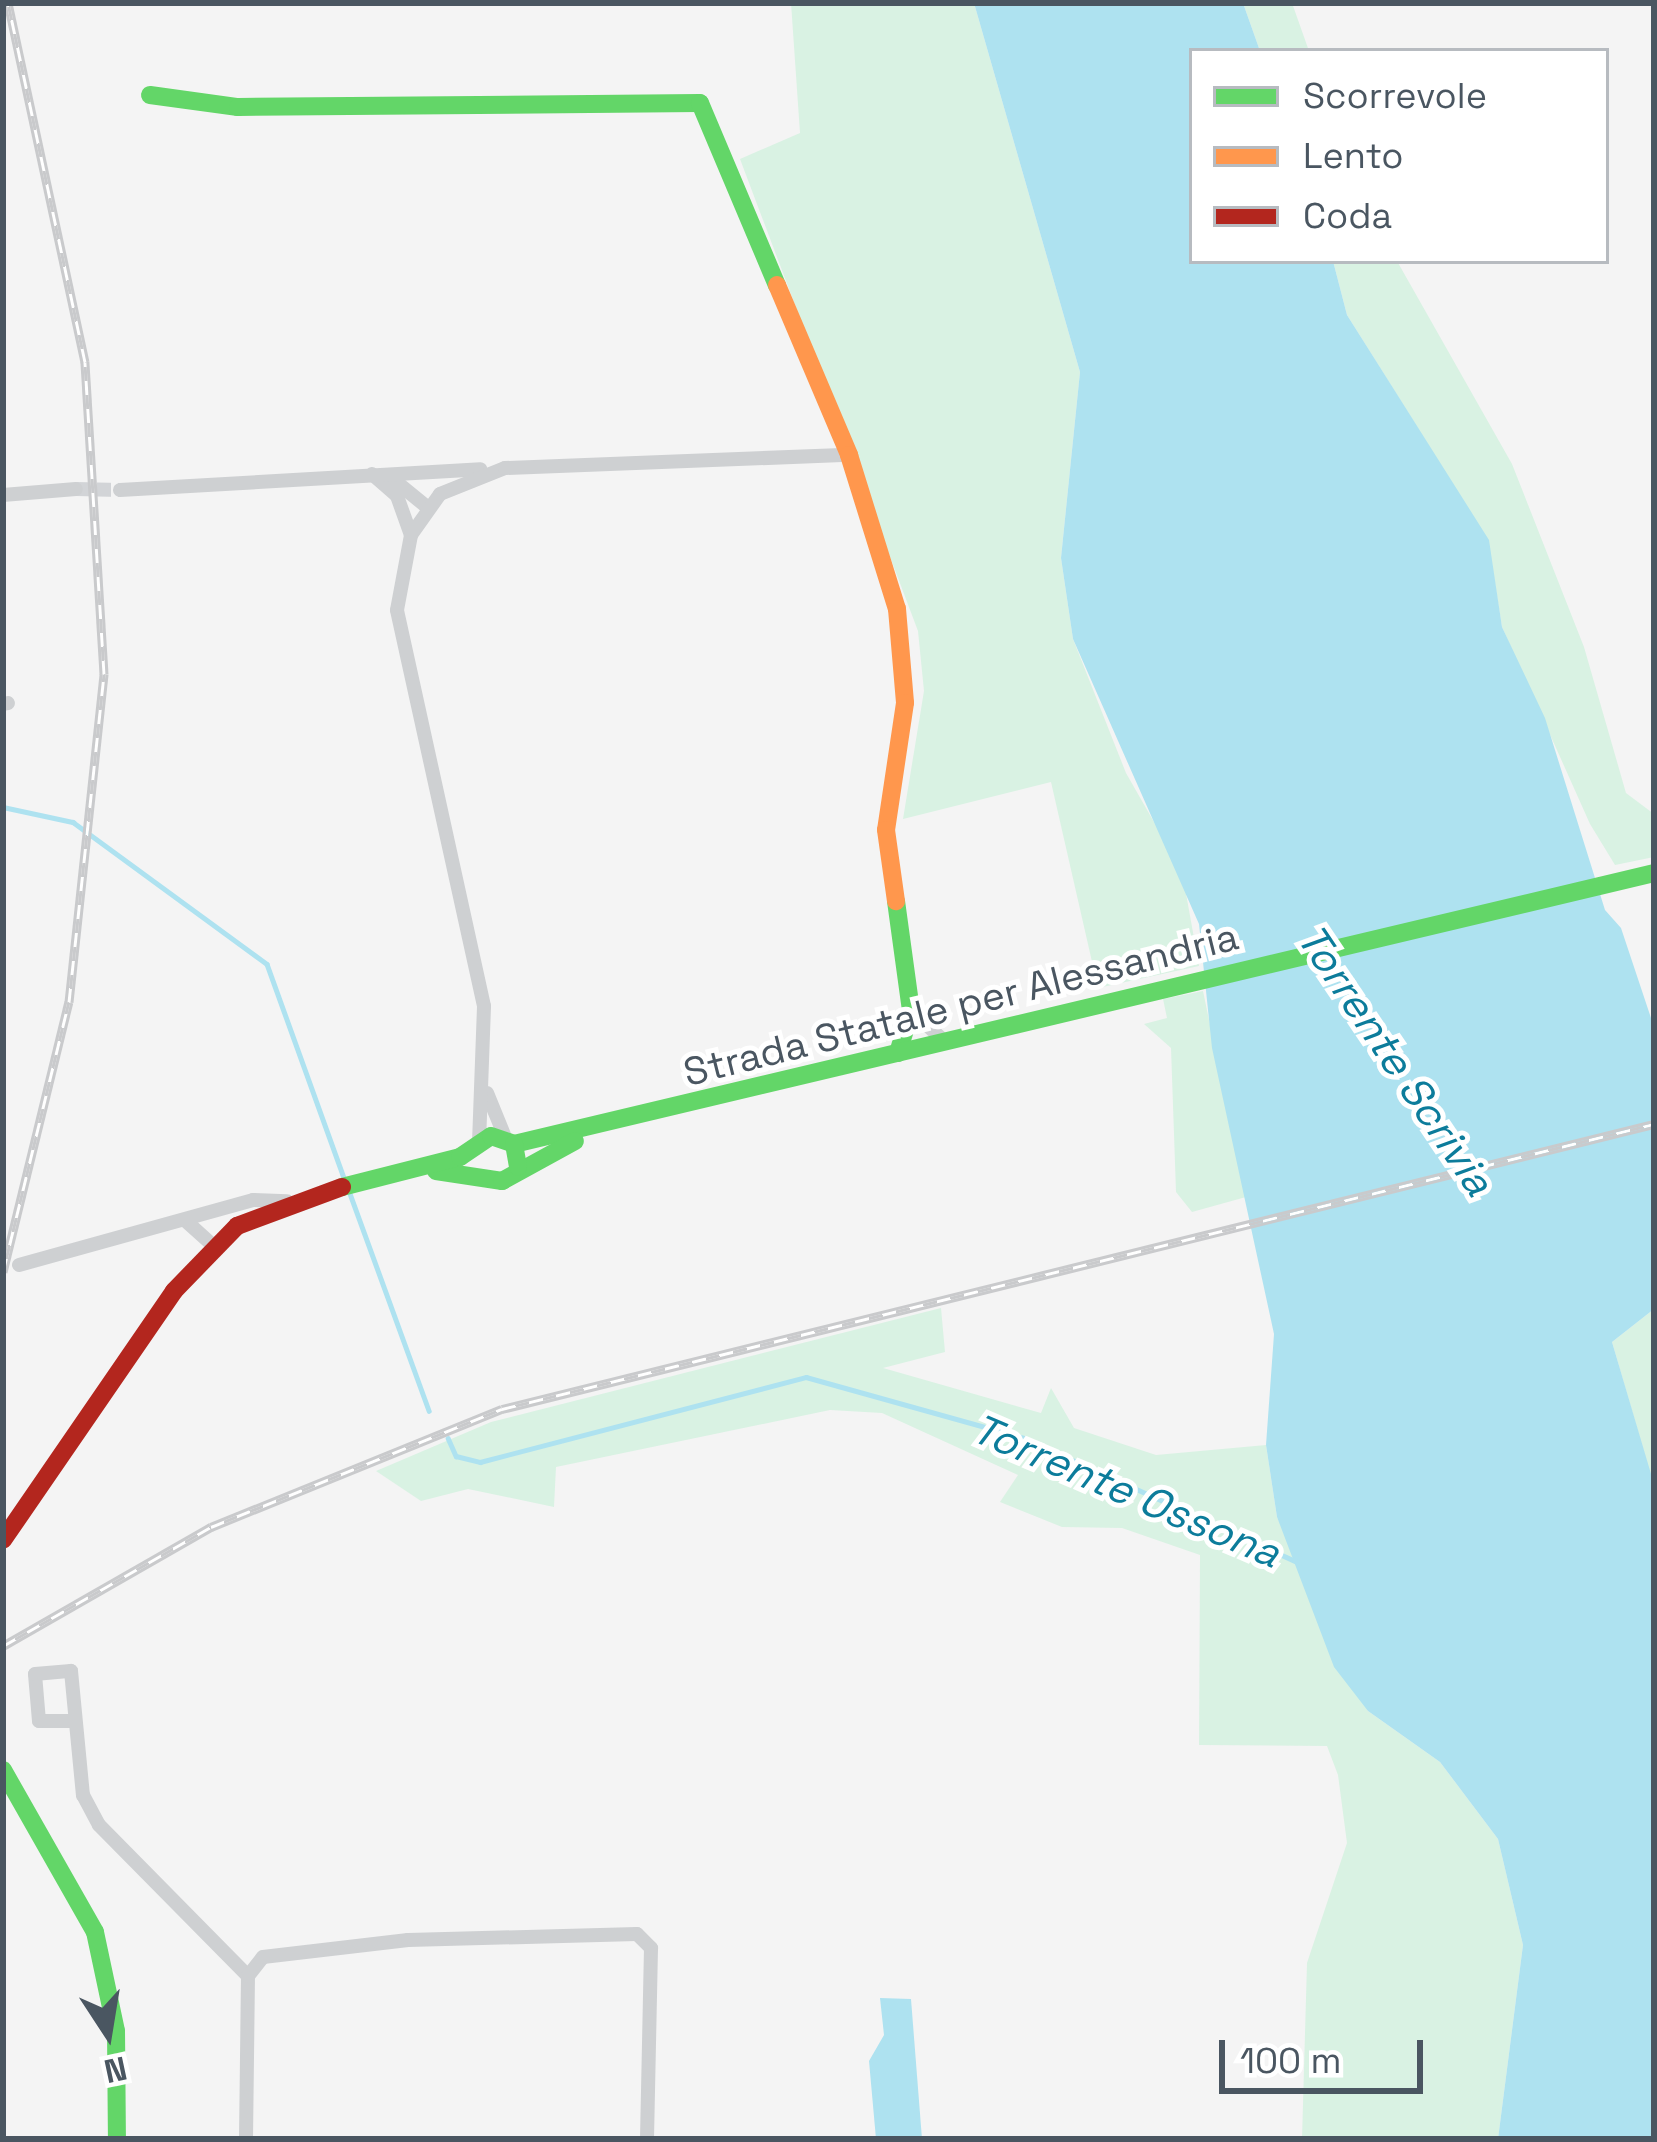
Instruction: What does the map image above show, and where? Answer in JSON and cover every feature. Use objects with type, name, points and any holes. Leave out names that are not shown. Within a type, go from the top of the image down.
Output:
[{"type":"main road","points":[[150,95],[238,106],[700,103],[849,455],[907,661],[886,830],[911,1010],[898,1053]]},
{"type":"main road","name":"Strada Statale per Alessandria","points":[[3,1540],[214,1246],[287,1201],[419,1170],[476,1147],[633,1118],[1644,875]]},
{"type":"main road","name":"Strada Statale per Alessandria","points":[[419,1170],[479,1174],[502,1181],[518,1168],[633,1118]]},
{"type":"main road","points":[[510,1140],[518,1168]]},
{"type":"main road","points":[[476,1147],[479,1174]]},
{"type":"main road","points":[[3,1770],[95,1932],[116,2031],[117,2139]]},
{"type":"street","points":[[120,490],[372,474],[849,455]]},
{"type":"street","points":[[476,1147],[485,1076],[484,1006],[397,610],[411,535],[427,507],[455,484],[505,468]]},
{"type":"street","points":[[372,474],[402,480],[427,507]]},
{"type":"street","points":[[372,474],[397,496],[411,535]]},
{"type":"street","points":[[3,495],[76,489]]},
{"type":"street","points":[[911,1010],[944,1041]]},
{"type":"street","points":[[485,1076],[510,1140]]},
{"type":"street","points":[[19,1265],[182,1221],[287,1201]]},
{"type":"street","points":[[182,1221],[200,1226],[214,1246]]},
{"type":"street","points":[[75,1721],[83,1795],[99,1825],[248,1976],[245,2139]]},
{"type":"street","points":[[248,1976],[278,1950],[637,1934],[651,1948],[647,2139]]},
{"type":"green space","points":[[791,3],[974,3],[1080,372],[1061,558],[1073,639],[1126,773],[1182,871],[1199,966],[1098,988],[1051,782],[903,819],[924,691],[918,631],[740,159],[800,133]]},
{"type":"green space","points":[[1243,3],[1292,3],[1308,48],[1259,48]]},
{"type":"green space","points":[[1334,264],[1399,264],[1512,464],[1584,647],[1626,793],[1654,814],[1654,857],[1615,865],[1590,824],[1502,627],[1488,540],[1347,315]]},
{"type":"green space","points":[[1203,991],[1246,1197],[1192,1212],[1176,1192],[1171,1048],[1144,1024],[1167,1018],[1163,999]]},
{"type":"green space","points":[[941,1308],[945,1352],[883,1368],[1041,1413],[1051,1388],[1074,1428],[1156,1455],[1266,1445],[1277,1517],[1368,1711],[1440,1762],[1498,1839],[1523,1945],[1498,2139],[1302,2139],[1307,1963],[1347,1843],[1338,1775],[1327,1746],[1199,1745],[1200,1555],[1122,1528],[1062,1527],[1000,1502],[1018,1475],[882,1413],[830,1410],[556,1467],[554,1507],[468,1489],[421,1501],[376,1471],[491,1422]]},
{"type":"green space","points":[[1654,1309],[1654,1482],[1653,1483],[1612,1342]]},
{"type":"water","name":"Torrente Scrivia","points":[[974,3],[1243,3],[1259,48],[1189,48],[1189,264],[1334,264],[1347,315],[1489,540],[1502,627],[1545,718],[1605,910],[1621,928],[1653,1024],[1654,1309],[1612,1342],[1654,1484],[1654,2139],[1498,2139],[1523,1945],[1498,1839],[1440,1762],[1368,1711],[1334,1667],[1277,1517],[1266,1445],[1274,1334],[1212,1048],[1199,924],[1073,639],[1061,558],[1080,372]]},
{"type":"water","points":[[880,1998],[911,1999],[922,2139],[876,2139],[869,2061],[884,2035]]},
{"type":"waterway","name":"Torrente Ossona","points":[[3,807],[73,822],[267,964],[344,1178]]},
{"type":"waterway","name":"Torrente Ossona","points":[[348,1188],[429,1411]]},
{"type":"waterway","name":"Torrente Ossona","points":[[448,1438],[456,1456],[480,1462],[806,1377],[1024,1438],[1300,1563]]},
{"type":"tunnel","points":[[76,489],[120,490]]},
{"type":"railway","points":[[3,1272],[69,1002],[104,674],[85,362],[8,3]]},
{"type":"railway","points":[[3,1646],[211,1527],[502,1409],[1654,1124]]},
{"type":"traffic: fast","points":[[150,95],[238,107],[700,103],[777,285]]},
{"type":"traffic: fast","points":[[514,1144],[1654,873]]},
{"type":"traffic: fast","points":[[896,901],[911,1010],[898,1053]]},
{"type":"traffic: fast","points":[[342,1187],[460,1157],[491,1136],[514,1144],[518,1167]]},
{"type":"traffic: fast","points":[[436,1171],[502,1181],[575,1141]]},
{"type":"traffic: fast","points":[[3,1770],[95,1932],[116,2031],[117,2139]]},
{"type":"traffic: slow","points":[[777,285],[849,455],[897,609],[905,703],[886,830],[896,901]]},
{"type":"traffic: jam","points":[[3,1540],[174,1291],[237,1226],[342,1187]]}]
